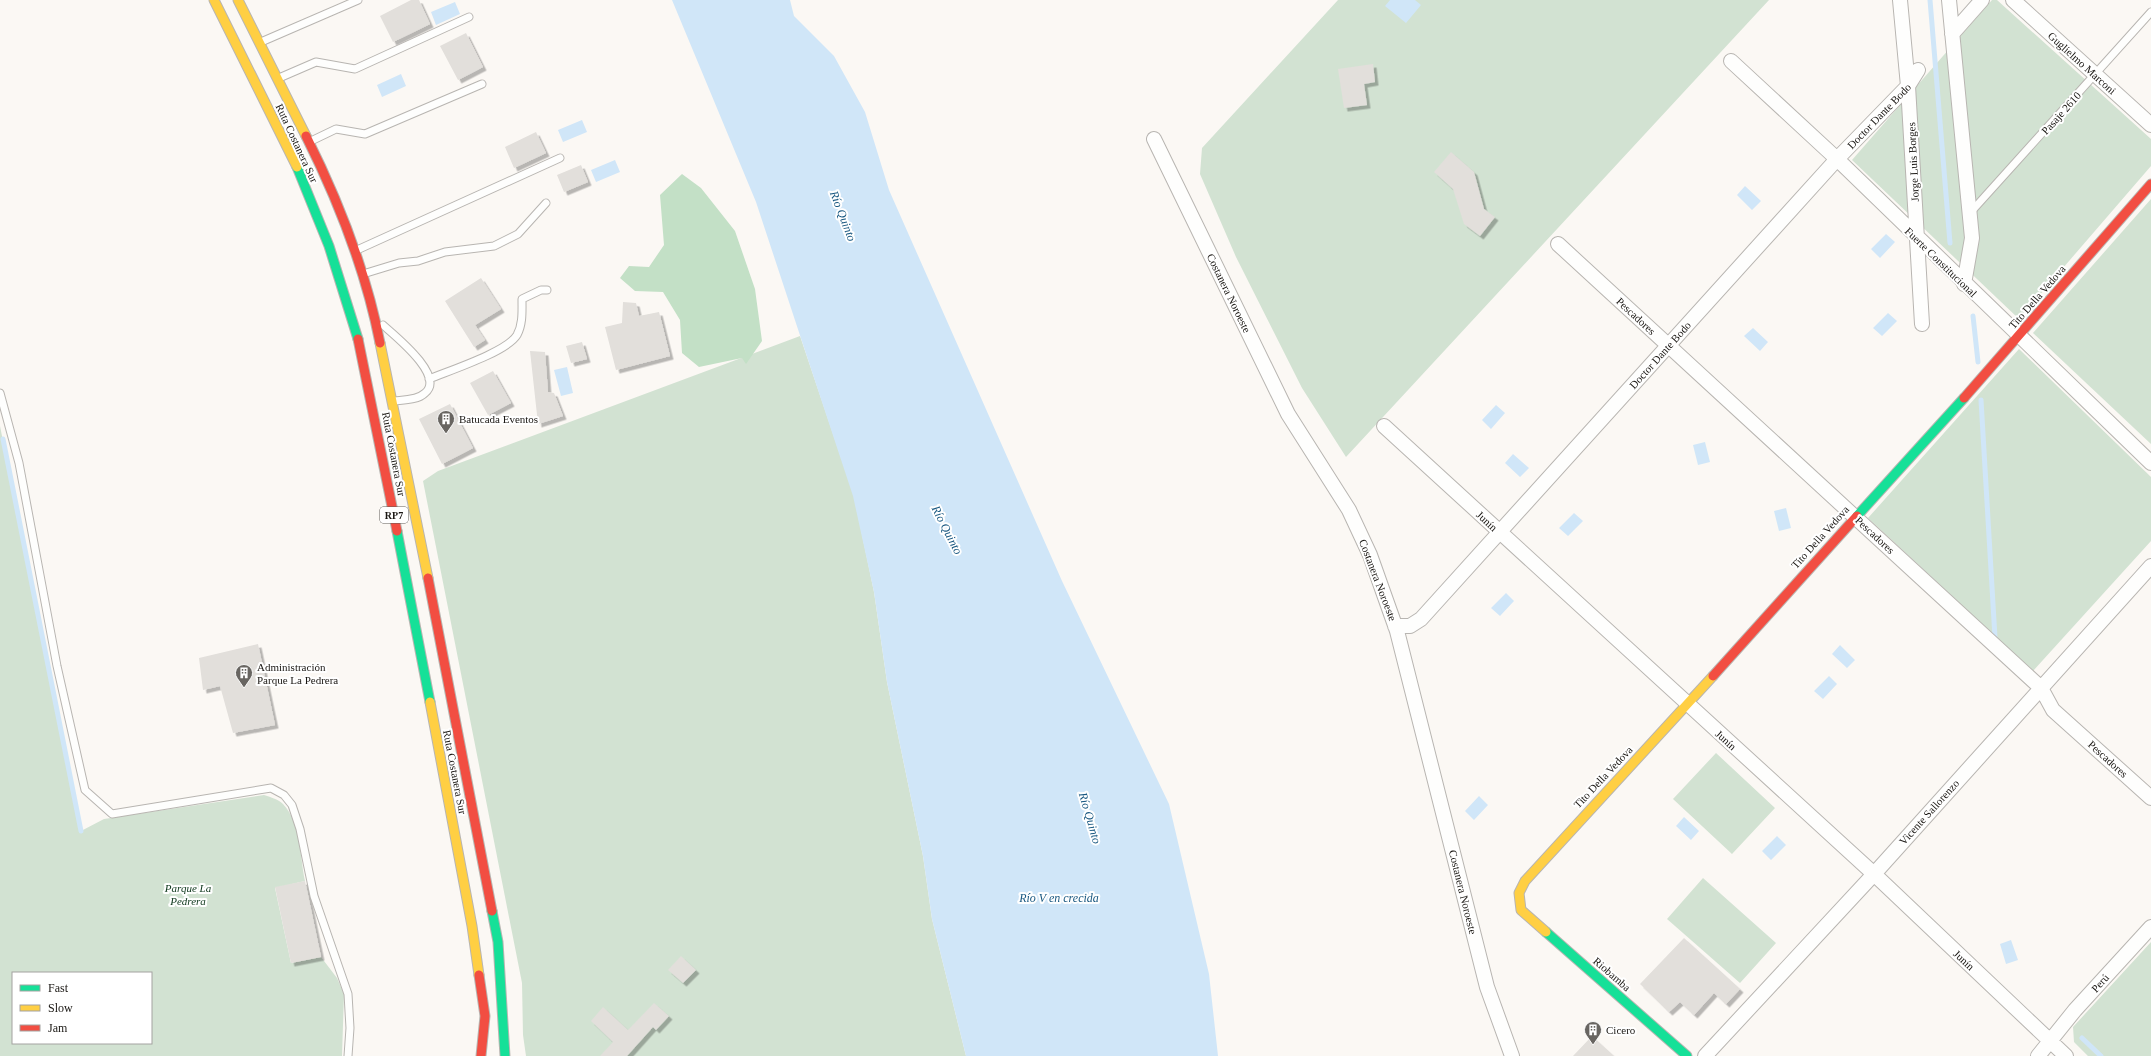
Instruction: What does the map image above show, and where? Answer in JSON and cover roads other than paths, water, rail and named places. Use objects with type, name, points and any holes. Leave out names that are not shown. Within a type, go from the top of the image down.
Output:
[{"type":"main road","name":"Ruta Costanera Sur","points":[[214,0],[297,167],[329,246],[356,328],[377,426],[472,926],[485,1016],[481,1056]]},
{"type":"main road","name":"Ruta Costanera Sur","points":[[238,0],[310,142],[349,231],[375,317],[437,621],[498,942],[505,1056]]},
{"type":"main road","name":"Tito Della Vedova","points":[[1521,910],[1519,893],[1524,881],[1687,705],[1855,516],[2019,336],[2151,184]]},
{"type":"main road","name":"Riobamba","points":[[1521,910],[1687,1056]]},
{"type":"street","name":"Jorge Luis Borges","points":[[1900,0],[1908,86],[1922,324]]},
{"type":"street","points":[[1949,0],[1972,238],[1964,284]]},
{"type":"street","points":[[1952,34],[1982,0]]},
{"type":"street","name":"Guglielmo Marconi","points":[[2013,0],[2151,125]]},
{"type":"street","name":"Fuerte Constitucional","points":[[1731,61],[1837,159],[1917,239],[2151,463]]},
{"type":"street","name":"Doctor Dante Bodo","points":[[1395,626],[1410,626],[1421,619],[1837,159],[1908,86],[1918,70]]},
{"type":"street","name":"Costanera Noroeste","points":[[1154,139],[1288,414],[1348,510],[1370,555],[1395,626],[1487,987],[1512,1056]]},
{"type":"street","name":"Pescadores","points":[[1558,244],[2041,688],[2053,710],[2151,798]]},
{"type":"street","name":"Junín","points":[[1384,426],[1687,705],[1874,874],[2066,1056]]},
{"type":"street","name":"Vicente Sallorenzo","points":[[1705,1056],[1874,874],[2151,566]]},
{"type":"street","name":"Perú","points":[[2038,1056],[2083,1002],[2151,927]]},
{"type":"lane","points":[[259,42],[358,0]]},
{"type":"lane","name":"Pasaje 2610","points":[[1970,214],[2151,12]]},
{"type":"lane","points":[[277,79],[316,62],[355,69],[469,17]]},
{"type":"lane","points":[[310,142],[336,129],[365,134],[482,84]]},
{"type":"lane","points":[[355,251],[560,158]]},
{"type":"lane","points":[[361,274],[399,263],[418,261],[445,252],[494,246],[518,234],[546,203]]},
{"type":"lane","points":[[428,379],[505,346],[516,336],[521,321],[522,299],[541,290],[547,290]]},
{"type":"lane","points":[[375,317],[416,354],[426,371],[430,385],[426,393],[418,397],[393,402]]},
{"type":"lane","points":[[0,394],[19,463],[57,666],[85,790],[112,814],[271,788],[284,795],[292,805],[300,828],[314,896],[348,994],[350,1028],[348,1056]]},
{"type":"water","name":"Río V en crecida","points":[[672,0],[790,0],[794,16],[834,56],[865,112],[889,190],[1062,581],[1169,804],[1209,974],[1218,1056],[966,1056],[932,919],[923,856],[887,682],[874,592],[853,496],[756,202]]},
{"type":"water","points":[[1390,0],[1415,0],[1421,5],[1406,23],[1385,6]]},
{"type":"water","points":[[455,2],[460,14],[436,25],[431,12]]},
{"type":"water","points":[[401,74],[406,86],[382,97],[377,85]]},
{"type":"water","points":[[582,120],[587,132],[563,142],[558,130]]},
{"type":"water","points":[[615,160],[620,172],[596,182],[591,170]]},
{"type":"water","points":[[1745,186],[1761,201],[1752,210],[1737,195]]},
{"type":"water","points":[[1886,234],[1895,242],[1880,258],[1871,249]]},
{"type":"water","points":[[1888,313],[1897,321],[1882,336],[1873,328]]},
{"type":"water","points":[[1753,328],[1768,342],[1760,351],[1744,336]]},
{"type":"water","points":[[567,367],[573,393],[561,396],[554,370]]},
{"type":"water","points":[[1496,405],[1505,413],[1491,429],[1482,420]]},
{"type":"water","points":[[1705,442],[1710,462],[1698,465],[1693,445]]},
{"type":"water","points":[[1513,454],[1529,468],[1520,477],[1505,463]]},
{"type":"water","points":[[1786,508],[1791,528],[1779,531],[1774,511]]},
{"type":"water","points":[[1574,513],[1583,521],[1568,536],[1559,528]]},
{"type":"water","points":[[1506,593],[1514,601],[1500,616],[1491,608]]},
{"type":"water","points":[[1840,645],[1855,660],[1847,668],[1832,654]]},
{"type":"water","points":[[1829,676],[1837,684],[1823,699],[1814,691]]},
{"type":"water","points":[[1479,796],[1488,805],[1474,820],[1465,811]]},
{"type":"water","points":[[1684,817],[1699,831],[1691,840],[1676,826]]},
{"type":"water","points":[[1777,836],[1786,845],[1771,860],[1762,851]]},
{"type":"water","points":[[2011,940],[2018,960],[2006,964],[2000,944]]},
{"type":"waterway","points":[[1930,0],[1950,243]]},
{"type":"waterway","points":[[1973,316],[1978,362]]},
{"type":"waterway","points":[[1981,400],[1995,638]]},
{"type":"waterway","points":[[3,439],[81,831]]},
{"type":"waterway","points":[[2082,1038],[2101,1056]]},
{"type":"place","name":"Batucada Eventos","points":[[446,434]]},
{"type":"place","name":"Administración Parque La Pedrera","points":[[244,688]]},
{"type":"place","name":"Cicero","points":[[1593,1045]]},
{"type":"water label","name":"Río Quinto","points":[[843,216]]},
{"type":"water label","name":"Río Quinto","points":[[947,530]]},
{"type":"water label","name":"Río Quinto","points":[[1090,818]]},
{"type":"park label","name":"Parque La Pedrera","points":[[188,894]]}]
